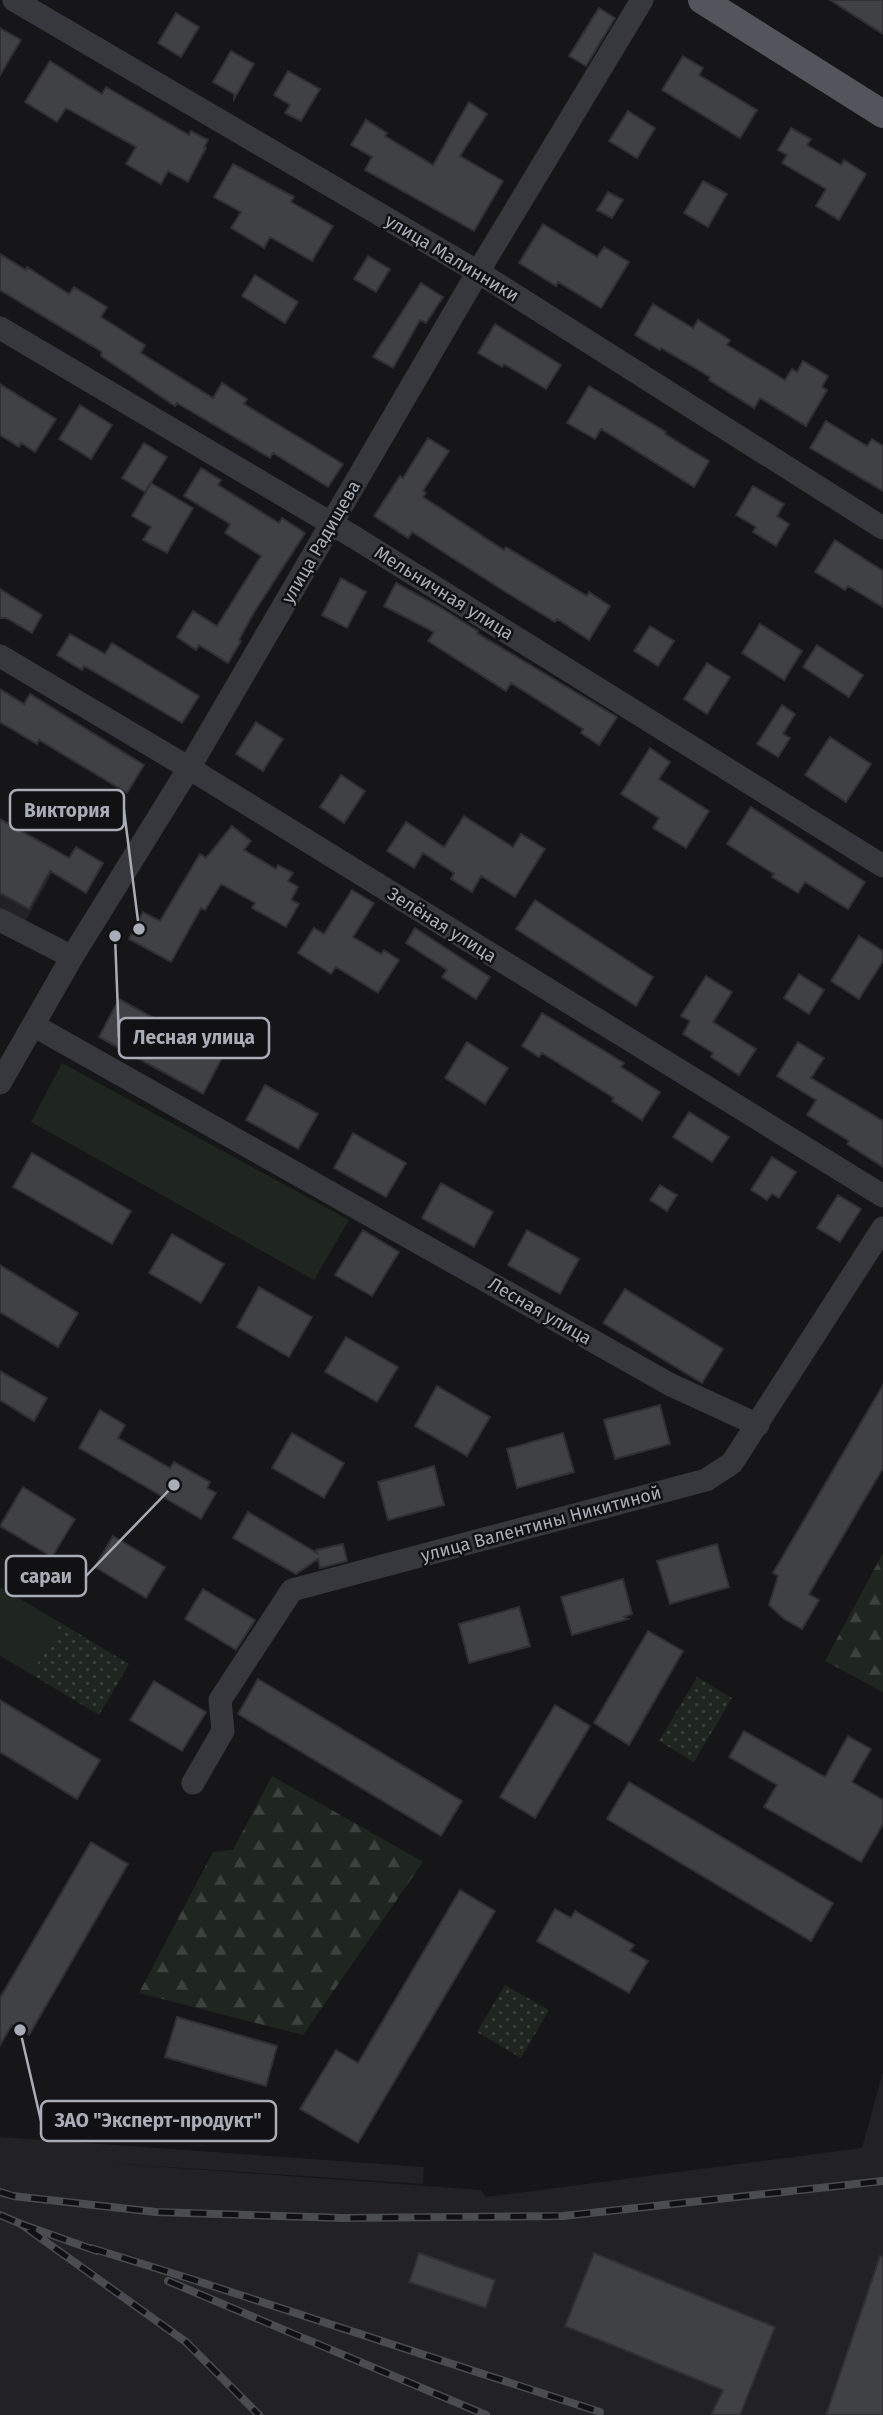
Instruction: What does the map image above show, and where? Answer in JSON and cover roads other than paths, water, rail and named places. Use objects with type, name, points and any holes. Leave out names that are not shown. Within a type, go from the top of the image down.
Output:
[{"type":"main road","points":[[702,0],[883,114]]},
{"type":"street","name":"улица Малинники","points":[[14,0],[478,272],[883,528]]},
{"type":"street","name":"улица Радищева","points":[[0,1083],[72,957],[189,768],[478,272],[642,0]]},
{"type":"street","name":"Мельничная улица","points":[[0,328],[331,524],[883,866]]},
{"type":"street","name":"Зелёная улица","points":[[0,656],[189,768],[883,1196]]},
{"type":"street","points":[[0,920],[72,957]]},
{"type":"street","name":"Лесная улица","points":[[33,1025],[671,1385],[758,1425]]},
{"type":"street","name":"улица Валентины Никитиной","points":[[193,1783],[223,1731],[220,1699],[292,1590],[706,1480],[732,1463],[883,1228]]},
{"type":"railway","points":[[0,2192],[13,2196],[156,2212],[343,2218],[563,2216],[883,2181]]},
{"type":"railway","points":[[0,2215],[21,2224],[186,2342],[259,2415]]},
{"type":"railway","points":[[21,2224],[97,2251]]},
{"type":"railway","points":[[91,2248],[600,2412]]},
{"type":"railway","points":[[168,2281],[486,2415]]},
{"type":"place","name":"Виктория","points":[[139,929]]},
{"type":"place","name":"Лесная улица","points":[[115,936]]},
{"type":"place","name":"сараи","points":[[174,1485]]},
{"type":"place","name":"ЗАО \"Эксперт-продукт\"","points":[[20,2030]]}]
